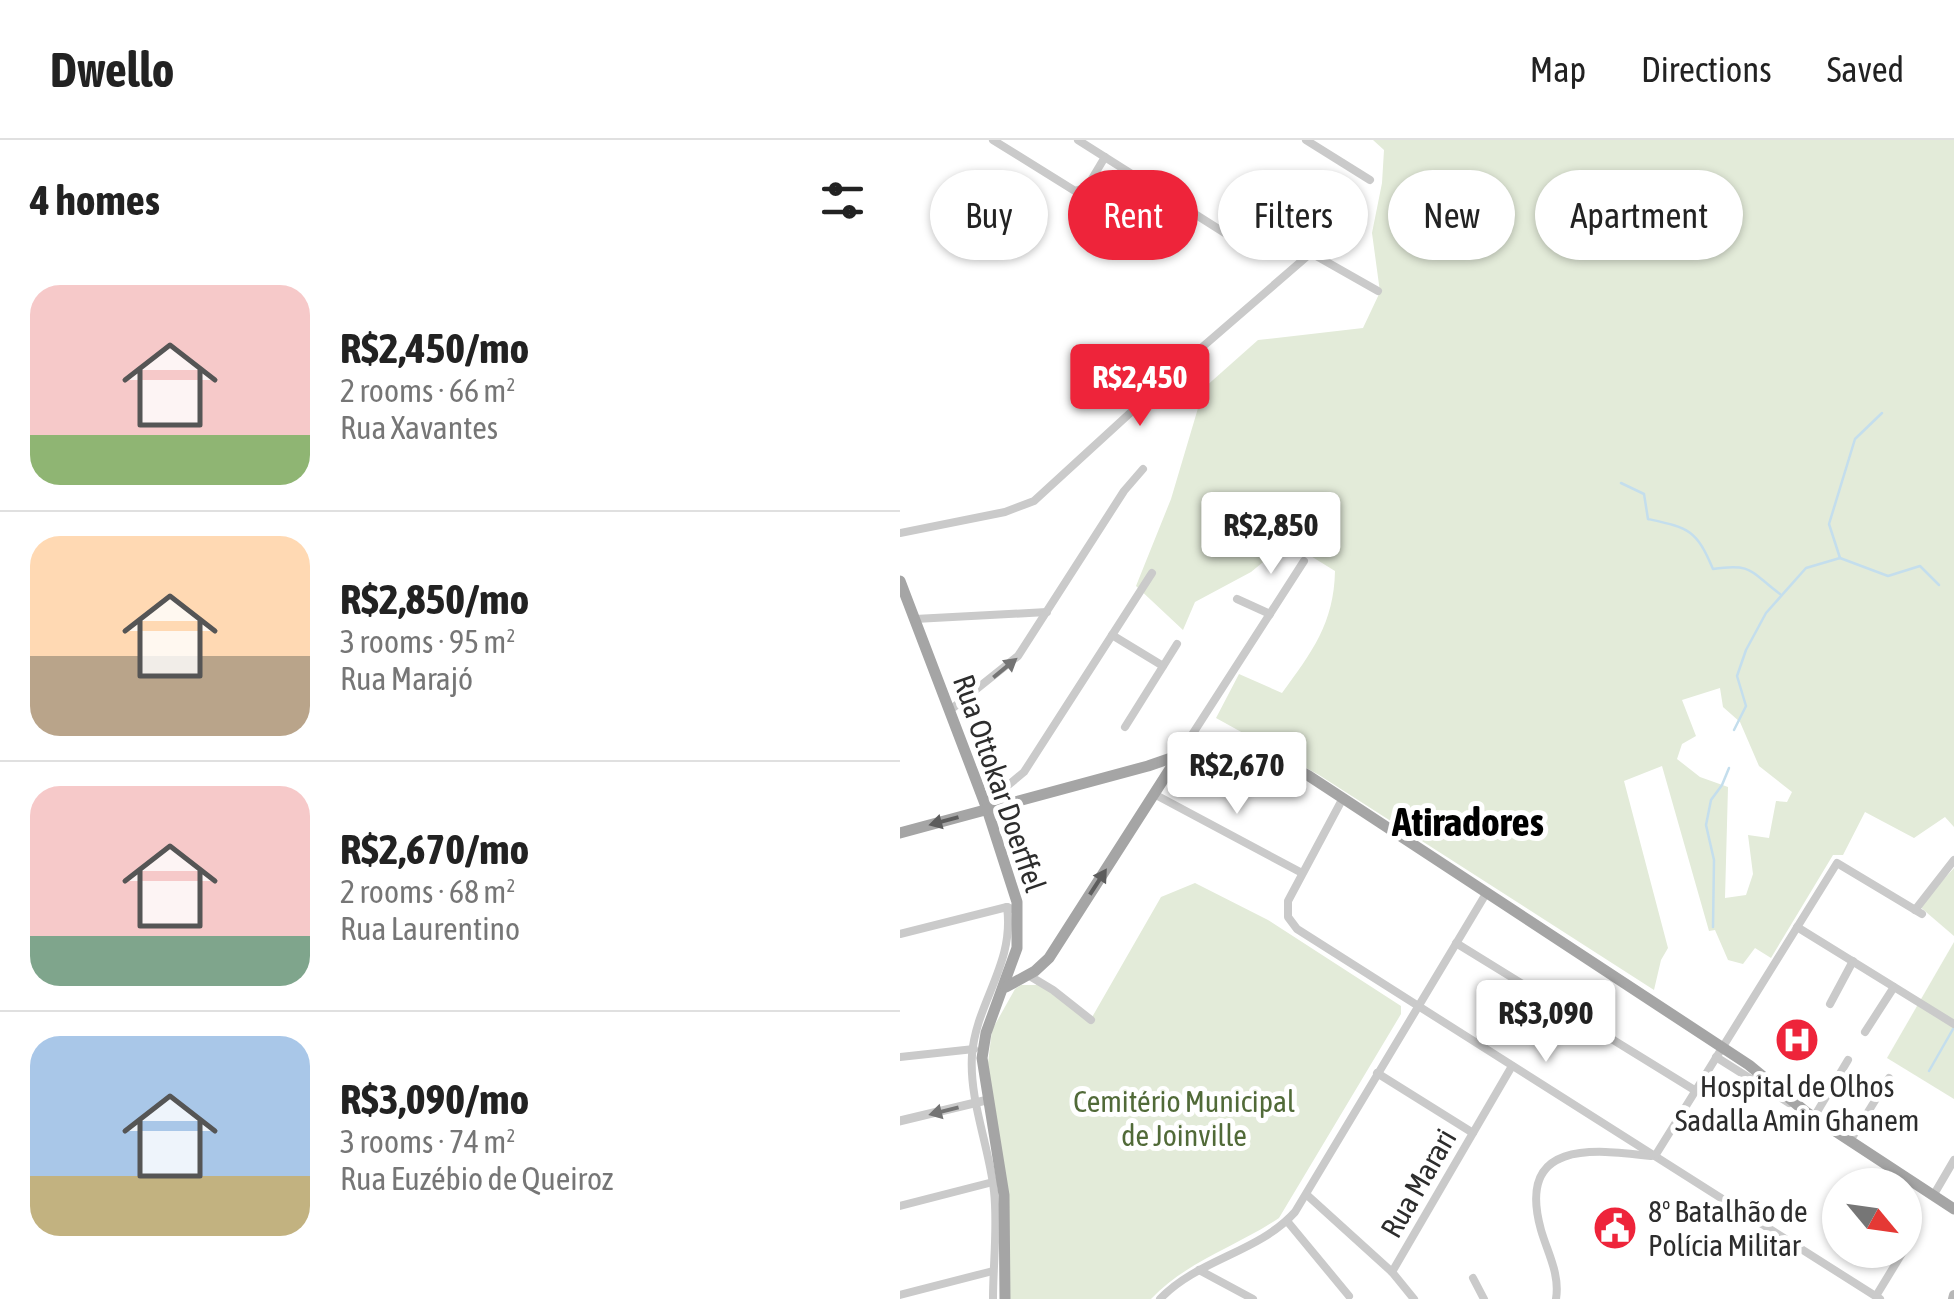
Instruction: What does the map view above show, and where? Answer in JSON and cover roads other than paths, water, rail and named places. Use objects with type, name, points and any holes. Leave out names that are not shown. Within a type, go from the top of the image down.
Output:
[{"type":"main road","name":"Rua Ottokar Doerffel","points":[[900,581],[908,613],[950,711],[1013,882],[1017,948],[1006,987],[978,1049],[982,1101],[1004,1195],[1005,1299]]},
{"type":"main road","points":[[900,833],[1217,744],[1246,747],[1287,764],[1344,798],[1720,1052],[1760,1072],[1799,1107],[1954,1209]]},
{"type":"main road","points":[[1006,987],[1044,964],[1179,755]]},
{"type":"main road","points":[[1148,766],[1159,770],[1162,782]]},
{"type":"main road","points":[[980,790],[1004,804]]},
{"type":"main road","points":[[1017,948],[1028,961],[1044,964]]},
{"type":"street","points":[[993,140],[1070,189],[1081,190],[1091,181],[1105,157]]},
{"type":"street","points":[[1078,140],[1218,229]]},
{"type":"street","points":[[1306,140],[1370,180]]},
{"type":"street","points":[[900,533],[1004,512],[1034,500],[1302,260]]},
{"type":"street","points":[[1323,260],[1378,291]]},
{"type":"street","points":[[950,711],[1013,662],[1124,491],[1143,469]]},
{"type":"street","points":[[1179,755],[1304,561]]},
{"type":"street","points":[[1004,804],[1006,786],[1024,772],[1152,573]]},
{"type":"street","points":[[1238,598],[1270,614]]},
{"type":"street","points":[[908,613],[1046,612]]},
{"type":"street","points":[[1112,635],[1162,666]]},
{"type":"street","points":[[1125,727],[1176,644]]},
{"type":"street","points":[[1154,794],[1302,872]]},
{"type":"street","points":[[1344,798],[1288,901],[1288,916],[1304,934],[1878,1298],[1894,1268]]},
{"type":"street","points":[[1655,1156],[1838,863],[1918,912],[1954,860]]},
{"type":"street","points":[[1160,1299],[1178,1282],[1254,1243],[1288,1220],[1486,892]]},
{"type":"street","points":[[900,934],[1013,910],[1004,960],[978,1049],[900,1057]]},
{"type":"street","points":[[1798,928],[1954,1024]]},
{"type":"street","points":[[1456,942],[1696,1091]]},
{"type":"street","points":[[1830,1004],[1853,962]]},
{"type":"street","points":[[1028,975],[1091,1020]]},
{"type":"street","points":[[1865,1032],[1894,987]]},
{"type":"street","points":[[1814,1117],[1848,1060]]},
{"type":"street","name":"Rua Marari","points":[[1392,1272],[1512,1066]]},
{"type":"street","points":[[1377,1073],[1473,1133]]},
{"type":"street","points":[[1850,1141],[1889,1078]]},
{"type":"street","points":[[900,1122],[982,1101],[993,1182],[993,1299]]},
{"type":"street","points":[[1556,1299],[1557,1278],[1536,1208],[1537,1192],[1546,1169],[1561,1158],[1587,1150],[1655,1156]]},
{"type":"street","points":[[1933,1196],[1954,1160]]},
{"type":"street","points":[[900,1206],[993,1182]]},
{"type":"street","points":[[1306,1195],[1392,1272],[1414,1299]]},
{"type":"street","points":[[1288,1220],[1349,1296]]},
{"type":"street","points":[[1199,1270],[1253,1299]]},
{"type":"street","points":[[900,1295],[993,1271]]},
{"type":"street","points":[[1473,1278],[1484,1299]]},
{"type":"waterway","points":[[1840,558],[1829,524],[1855,439],[1882,413]]},
{"type":"waterway","points":[[1621,483],[1644,494],[1648,519],[1682,528],[1696,538],[1713,569],[1744,568],[1780,594]]},
{"type":"waterway","points":[[1734,730],[1746,706],[1737,676],[1746,650],[1766,613],[1806,568],[1840,558],[1888,576],[1920,566],[1939,585]]},
{"type":"waterway","points":[[1713,927],[1714,860],[1706,825],[1711,800],[1729,768]]},
{"type":"waterway","points":[[1929,1071],[1953,1029]]},
{"type":"place","name":"Hospital de Olhos Sadalla Amin Ghanem","points":[[1797,1040]]},
{"type":"place","name":"8º Batalhão de Polícia Militar","points":[[1615,1228]]},
{"type":"district","name":"Atiradores","points":[[1468,821]]},
{"type":"park label","name":"Cemitério Municipal de Joinville","points":[[1184,1118]]}]
